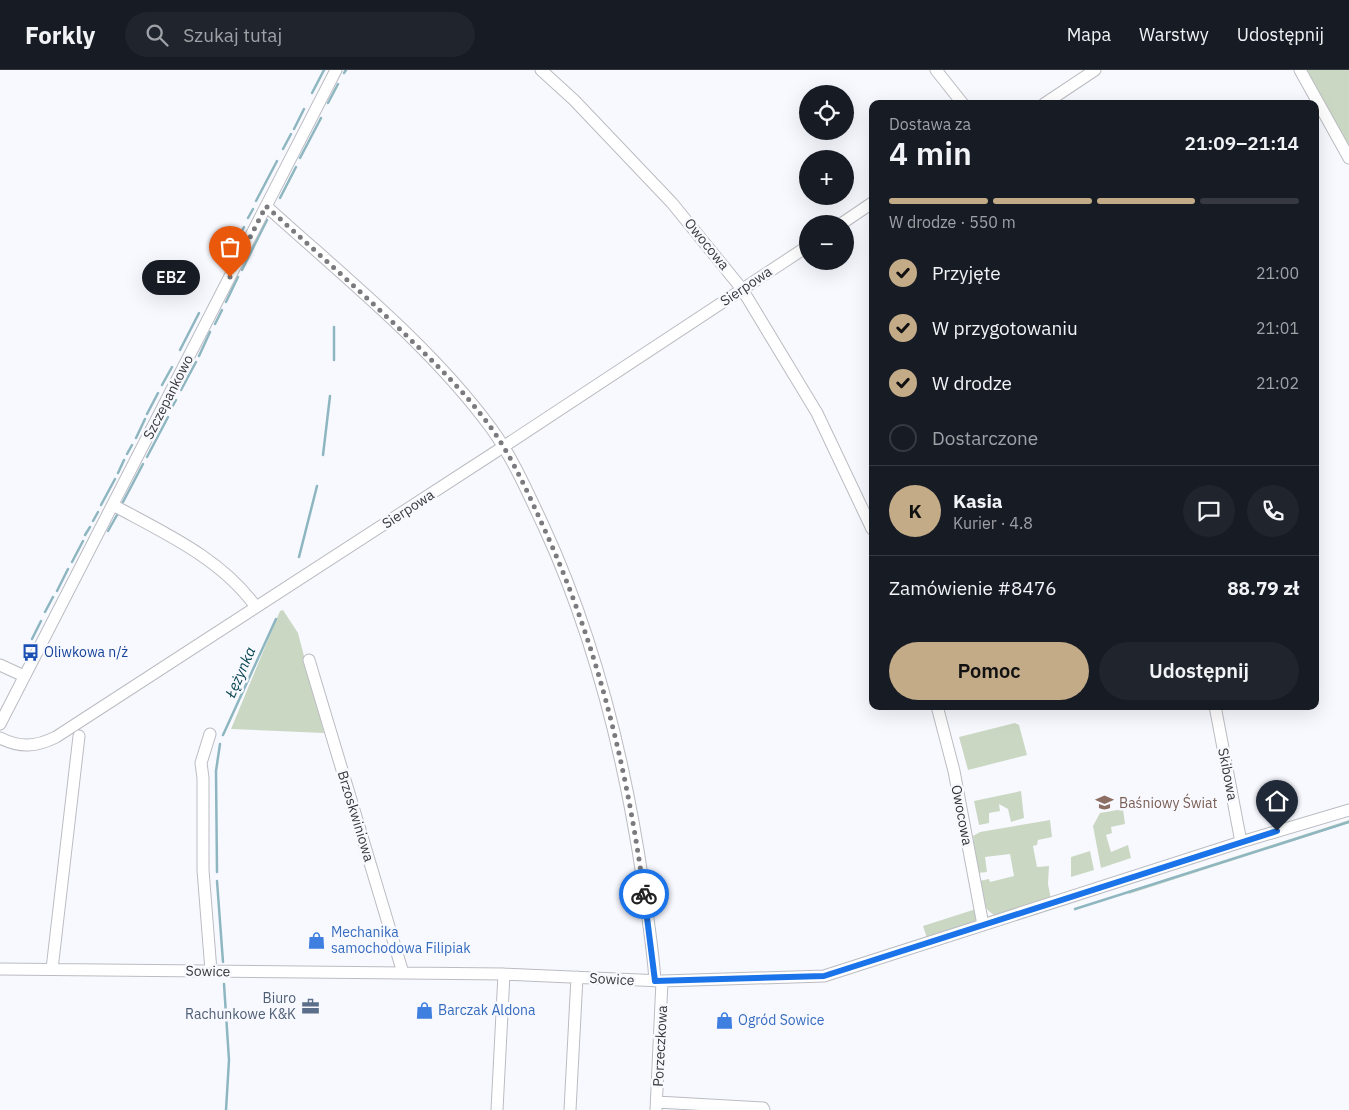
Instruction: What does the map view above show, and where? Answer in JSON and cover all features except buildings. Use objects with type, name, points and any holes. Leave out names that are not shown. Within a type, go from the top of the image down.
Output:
[{"type":"street","name":"Szczepankowo","points":[[0,724],[336,70]]},
{"type":"street","name":"Owocowa","points":[[542,70],[574,100],[672,202],[742,289],[817,413],[869,523]]},
{"type":"street","points":[[936,70],[960,100]]},
{"type":"street","points":[[1050,100],[1095,70]]},
{"type":"street","points":[[1300,70],[1317,100]]},
{"type":"street","points":[[1319,104],[1349,158]]},
{"type":"street","points":[[854,215],[869,205]]},
{"type":"street","name":"Porzeczkowa","points":[[266,206],[391,320],[430,359],[479,413],[503,447],[551,544],[594,654],[631,802],[659,981],[656,1106]]},
{"type":"street","name":"Sierpowa","points":[[0,738],[12,744],[23,746],[43,744],[56,738],[799,252]]},
{"type":"street","points":[[112,505],[202,555],[218,568],[256,607]]},
{"type":"street","name":"Brzoskwiniowa","points":[[309,660],[403,973]]},
{"type":"street","points":[[0,665],[24,676]]},
{"type":"street","name":"Owocowa","points":[[938,710],[954,772],[983,925]]},
{"type":"street","name":"Skibowa","points":[[1216,710],[1241,842]]},
{"type":"street","points":[[210,734],[201,763],[203,778],[203,870],[211,971]]},
{"type":"street","points":[[52,969],[79,736]]},
{"type":"street","name":"Sowice","points":[[0,968],[504,974],[659,981],[824,976],[1241,842],[1349,810]]},
{"type":"street","points":[[496,1110],[504,974]]},
{"type":"street","points":[[570,1110],[577,977]]},
{"type":"street","points":[[656,1106],[762,1108],[764,1110]]},
{"type":"green space","points":[[1304,70],[1349,70],[1349,153]]},
{"type":"green space","points":[[283,610],[298,633],[324,733],[231,729],[280,611]]},
{"type":"green space","points":[[1015,723],[1019,725],[1027,755],[968,770],[959,737]]},
{"type":"green space","points":[[1021,791],[1024,818],[1011,822],[1008,809],[999,804],[1000,811],[989,813],[989,823],[979,825],[974,801]]},
{"type":"green space","points":[[1123,809],[1125,824],[1111,827],[1112,833],[1106,835],[1111,852],[1128,845],[1131,858],[1101,868],[1093,826],[1100,813]]},
{"type":"green space","points":[[1050,820],[1052,837],[1038,840],[1037,845],[1033,846],[1037,867],[1049,866],[1048,884],[1051,899],[996,916],[987,909],[981,897],[979,881],[989,879],[990,882],[1014,876],[1010,854],[985,857],[987,872],[978,873],[973,836],[980,832]]},
{"type":"green space","points":[[1349,820],[1349,823],[1129,894],[1128,891]]},
{"type":"green space","points":[[1090,851],[1094,870],[1071,877],[1071,857]]},
{"type":"green space","points":[[976,909],[977,917],[974,923],[927,938],[923,926]]},
{"type":"waterway","points":[[312,93],[324,70]]},
{"type":"waterway","points":[[328,103],[338,84]]},
{"type":"waterway","points":[[294,129],[304,109]]},
{"type":"waterway","points":[[300,158],[321,118]]},
{"type":"waterway","points":[[283,149],[291,134]]},
{"type":"waterway","points":[[256,201],[277,161]]},
{"type":"waterway","points":[[280,198],[296,167]]},
{"type":"waterway","points":[[248,218],[253,209]]},
{"type":"waterway","points":[[242,270],[267,220]]},
{"type":"waterway","points":[[236,242],[244,227]]},
{"type":"waterway","points":[[226,302],[238,277]]},
{"type":"waterway","points":[[215,324],[222,310]]},
{"type":"waterway","points":[[180,350],[199,313]]},
{"type":"waterway","name":"Łężynka","points":[[334,327],[334,360]]},
{"type":"waterway","points":[[199,356],[210,332]]},
{"type":"waterway","points":[[181,390],[196,362]]},
{"type":"waterway","points":[[162,385],[172,367]]},
{"type":"waterway","points":[[147,414],[158,393]]},
{"type":"waterway","name":"Łężynka","points":[[323,455],[330,396]]},
{"type":"waterway","points":[[171,409],[176,400]]},
{"type":"waterway","points":[[147,457],[168,417]]},
{"type":"waterway","points":[[136,438],[145,419]]},
{"type":"waterway","points":[[127,454],[132,445]]},
{"type":"waterway","points":[[118,473],[124,460]]},
{"type":"waterway","points":[[123,502],[143,464]]},
{"type":"waterway","points":[[101,505],[115,479]]},
{"type":"waterway","name":"Łężynka","points":[[299,557],[317,486]]},
{"type":"waterway","points":[[93,521],[98,512]]},
{"type":"waterway","points":[[108,531],[117,515]]},
{"type":"waterway","points":[[85,535],[90,527]]},
{"type":"waterway","points":[[72,562],[83,541]]},
{"type":"waterway","points":[[57,591],[68,569]]},
{"type":"waterway","points":[[45,612],[53,597]]},
{"type":"waterway","name":"Łężynka","points":[[223,735],[276,619]]},
{"type":"waterway","points":[[32,639],[41,621]]},
{"type":"waterway","name":"Łężynka","points":[[217,872],[216,771],[220,744]]},
{"type":"waterway","points":[[1075,909],[1349,822]]},
{"type":"waterway","name":"Łężynka","points":[[217,881],[223,962]]},
{"type":"waterway","name":"Łężynka","points":[[224,984],[229,1060],[226,1110]]},
{"type":"way so far","points":[[230,277],[266,206],[391,320],[458,388],[492,430],[530,497],[548,535],[594,654],[624,767],[644,894]]},
{"type":"place","name":"EBZ","points":[[230,277]]},
{"type":"place","name":"Oliwkowa n/ż","points":[[30,652]]},
{"type":"place","name":"Baśniowy Świat","points":[[1105,803]]},
{"type":"place","name":"Mechanika samochodowa Filipiak","points":[[317,940]]},
{"type":"place","name":"Biuro Rachunkowe K&K","points":[[310,1006]]},
{"type":"place","name":"Barczak Aldona","points":[[424,1010]]},
{"type":"place","name":"Ogród Sowice","points":[[724,1020]]},
{"type":"route","points":[[644,894],[655,981],[810,978],[838,973],[1277,831]]}]
